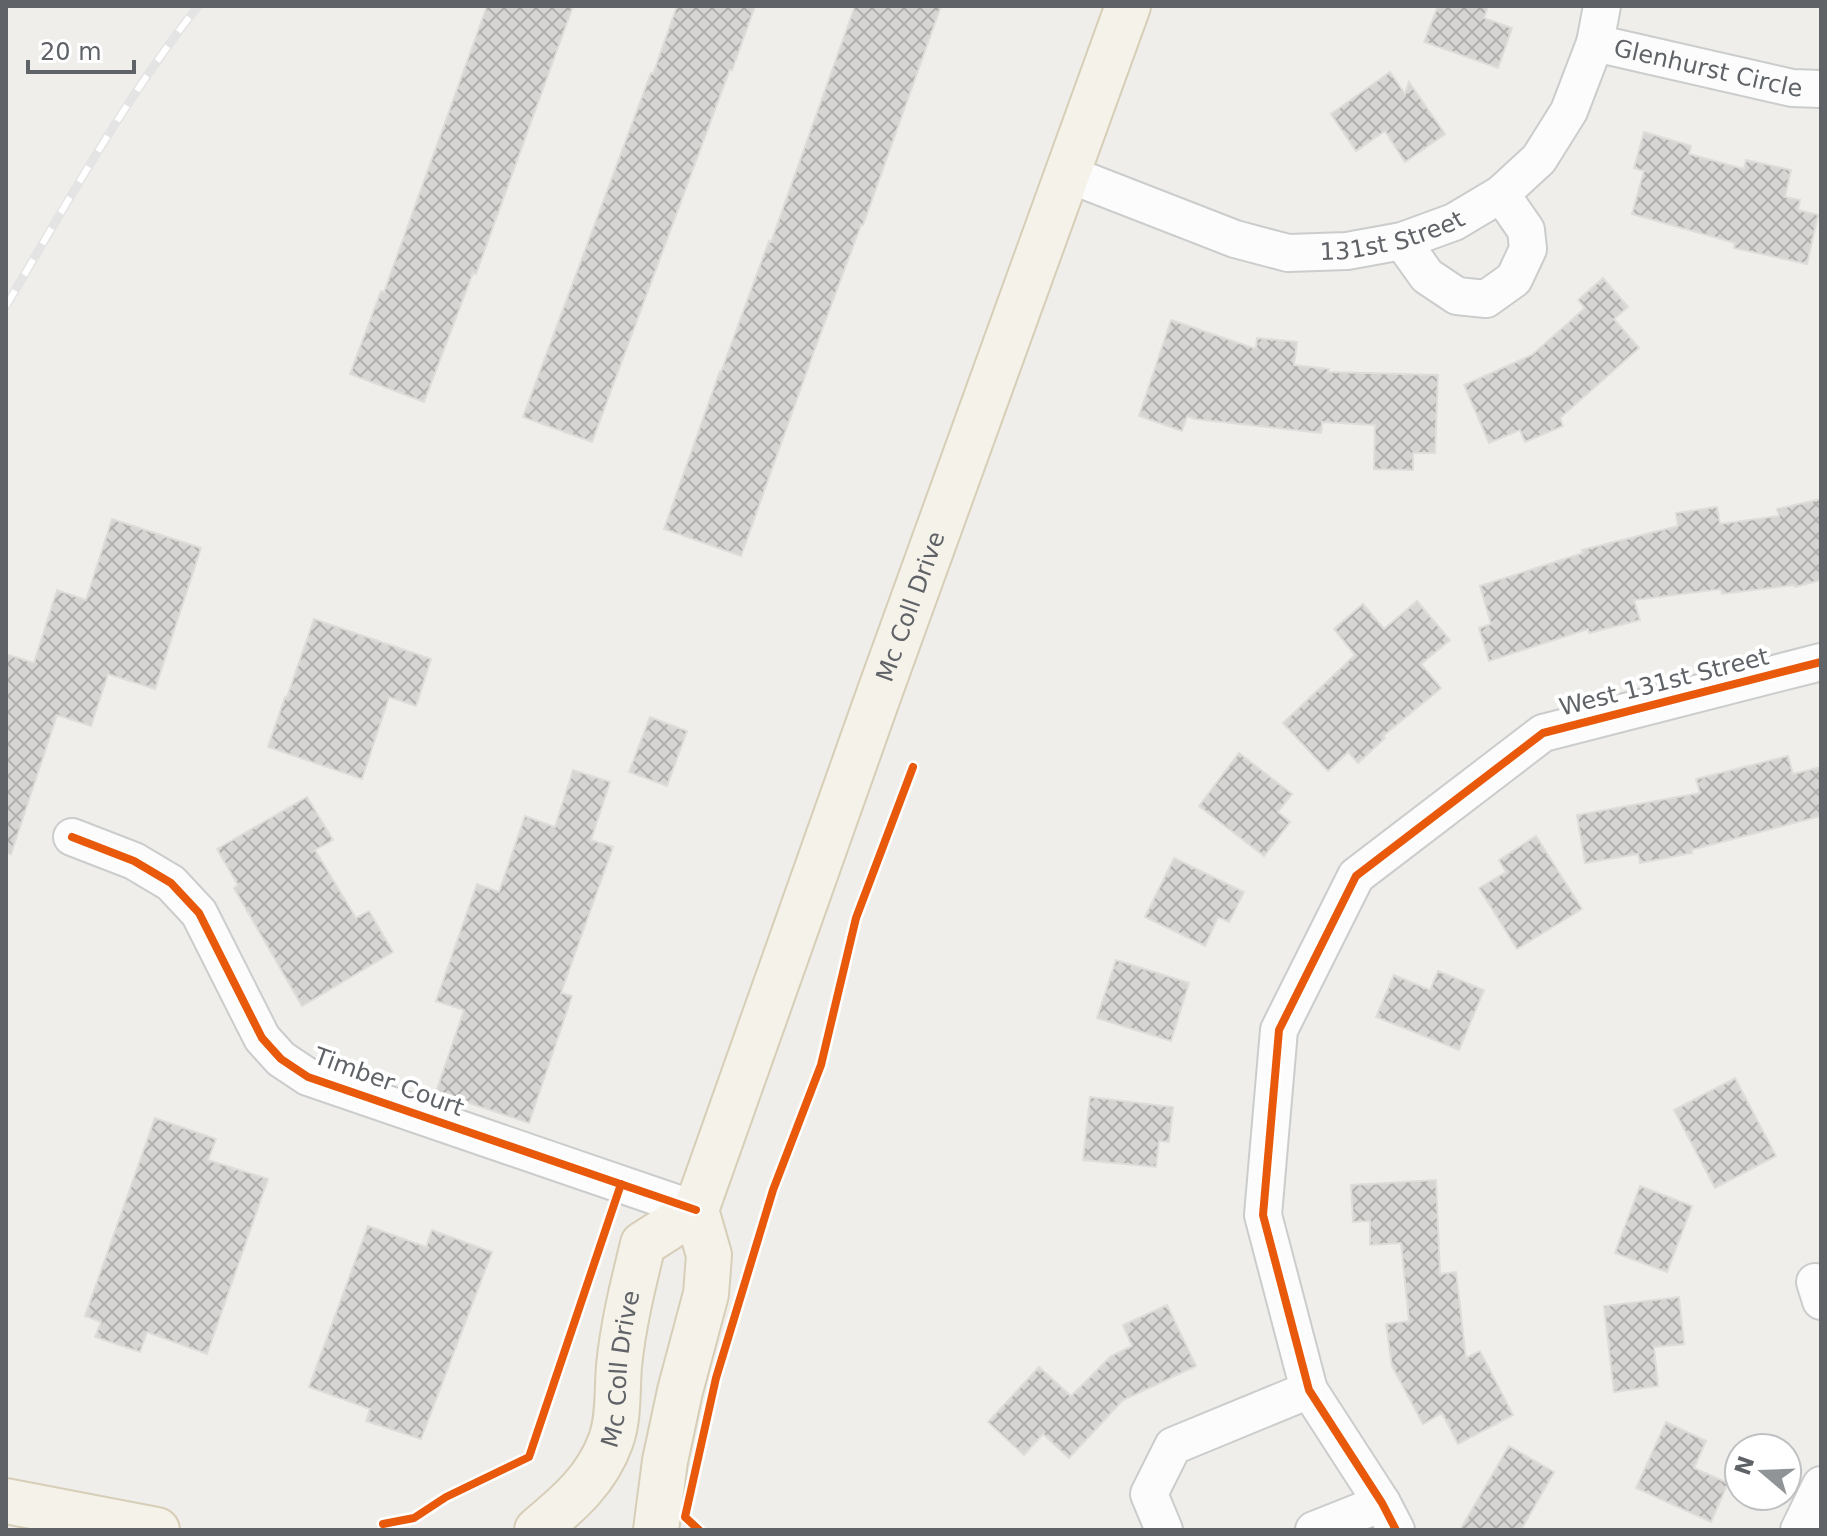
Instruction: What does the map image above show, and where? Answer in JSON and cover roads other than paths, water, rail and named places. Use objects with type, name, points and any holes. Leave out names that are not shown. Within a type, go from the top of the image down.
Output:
[{"type":"main road","name":"Mc Coll Drive","points":[[537,1530],[586,1486],[612,1440],[629,1298],[643,1244],[696,1210],[1128,6]]},
{"type":"main road","points":[[656,1530],[665,1461],[706,1294],[709,1255],[696,1210]]},
{"type":"main road","points":[[8,1502],[57,1530]]},
{"type":"main road","points":[[8,1502],[157,1530]]},
{"type":"street","name":"131st Street","points":[[1068,174],[1235,239],[1288,253],[1347,251],[1402,241],[1454,222],[1501,194],[1539,159],[1569,111],[1595,43],[1602,6]]},
{"type":"street","name":"Glenhurst Circle","points":[[1595,43],[1792,88],[1821,89]]},
{"type":"street","points":[[1402,241],[1427,276],[1457,296],[1486,299],[1514,279],[1528,249],[1526,230],[1501,194]]},
{"type":"street","name":"West 131st Street","points":[[1314,1530],[1389,1517],[1309,1390],[1263,1215],[1279,1030],[1356,876],[1543,733],[1821,662]]},
{"type":"street","name":"Timber Court","points":[[72,837],[134,861],[171,883],[199,913],[262,1038],[281,1059],[308,1077],[696,1210]]},
{"type":"street","points":[[1164,1530],[1149,1494],[1173,1446],[1309,1390]]},
{"type":"street","points":[[1799,1530],[1821,1485]]},
{"type":"railway","points":[[6,306],[121,115],[198,6]]}]
